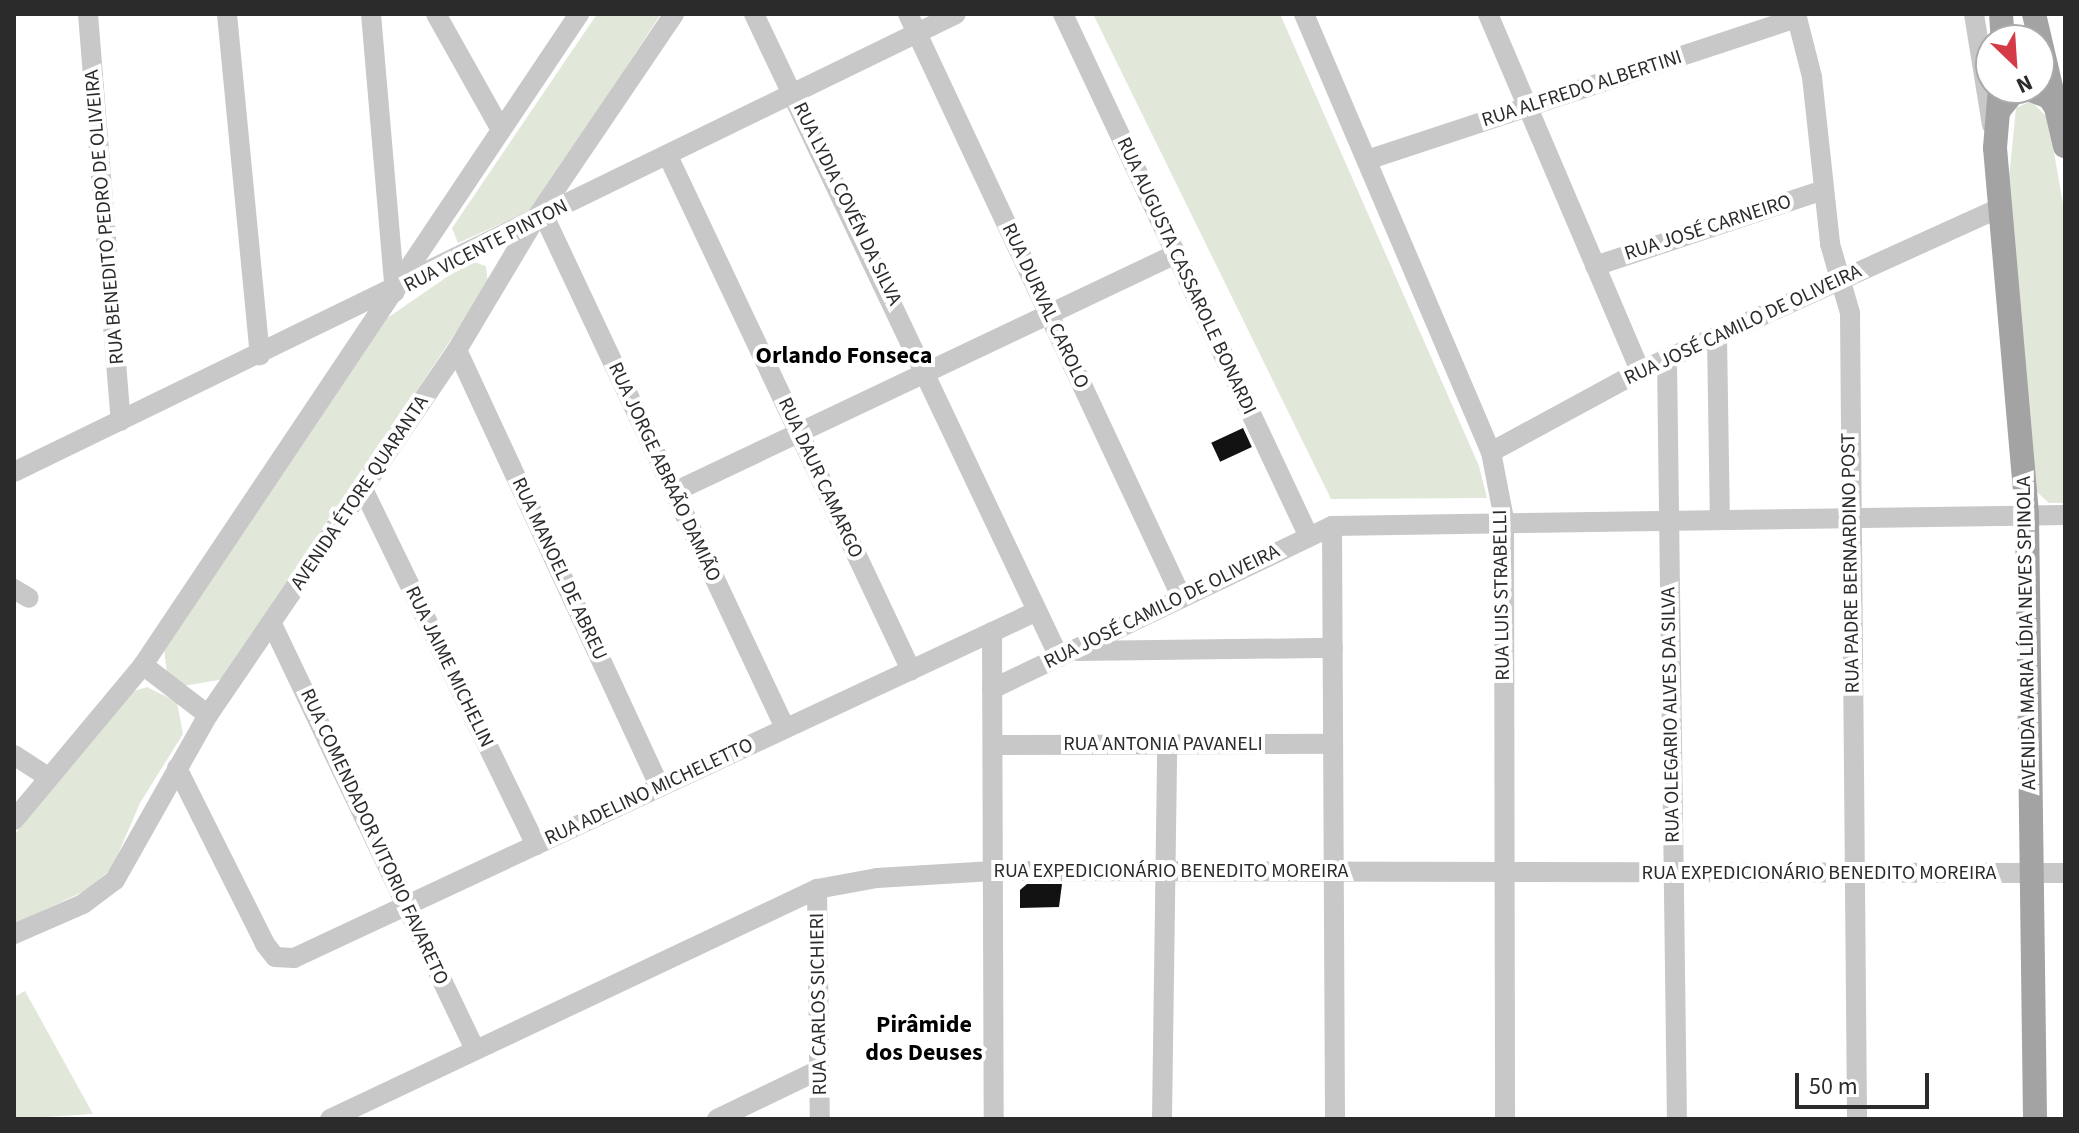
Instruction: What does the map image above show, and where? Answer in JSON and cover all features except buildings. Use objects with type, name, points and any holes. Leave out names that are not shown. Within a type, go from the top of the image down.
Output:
[{"type":"main road","points":[[2034,14],[2065,146]]},
{"type":"main road","name":"AVENIDA MARIA LÍDIA NEVES SPINOLA","points":[[1999,104],[1995,148],[1999,208],[2027,515],[2035,1119]]},
{"type":"main road","points":[[2054,104],[2057,109]]},
{"type":"street","name":"RUA BENEDITO PEDRO DE OLIVEIRA","points":[[88,14],[121,421]]},
{"type":"street","points":[[227,14],[260,355]]},
{"type":"street","points":[[371,14],[395,292]]},
{"type":"street","points":[[436,14],[501,130]]},
{"type":"street","points":[[14,820],[46,776],[143,665],[579,14]]},
{"type":"street","name":"AVENIDA ÉTORE QUARANTA","points":[[14,934],[83,904],[115,880],[208,715],[457,350],[539,218],[674,14]]},
{"type":"street","name":"RUA LYDIA COVÉN DA SILVA","points":[[754,14],[928,372],[1037,611],[1065,654]]},
{"type":"street","name":"RUA DURVAL CAROLO","points":[[908,14],[1182,598]]},
{"type":"street","name":"RUA VICENTE PINTON","points":[[14,472],[395,292],[956,14]]},
{"type":"street","name":"RUA AUGUSTA CASSAROLE BONARDI","points":[[1063,14],[1309,537]]},
{"type":"street","name":"RUA LUIS STRABELLI","points":[[1304,14],[1491,452],[1504,519],[1505,1119]]},
{"type":"street","points":[[1488,14],[1640,371]]},
{"type":"street","name":"AVENIDA MARIA LÍDIA NEVES SPINOLA","points":[[1974,14],[1995,148]]},
{"type":"street","name":"RUA ALFREDO ALBERTINI","points":[[1367,160],[1797,16]]},
{"type":"street","name":"RUA PADRE BERNARDINO POST","points":[[1797,16],[1819,125],[1821,191],[1850,313],[1857,1119]]},
{"type":"street","name":"RUA DAUR CAMARGO","points":[[668,156],[911,670]]},
{"type":"street","name":"RUA JOSÉ CARNEIRO","points":[[1595,266],[1821,191]]},
{"type":"street","name":"RUA JOSÉ CAMILO DE OLIVEIRA","points":[[1491,452],[1640,371],[1999,208]]},
{"type":"street","name":"RUA JORGE ABRAÃO DAMIÃO","points":[[539,218],[674,492],[785,728]]},
{"type":"street","points":[[674,492],[1176,254]]},
{"type":"street","points":[[1717,336],[1720,518]]},
{"type":"street","name":"RUA MANOEL DE ABREU","points":[[457,350],[660,787]]},
{"type":"street","name":"RUA OLEGARIO ALVES DA SILVA","points":[[1667,359],[1677,1119]]},
{"type":"street","name":"RUA JAIME MICHELIN","points":[[363,489],[536,845]]},
{"type":"street","points":[[1335,1119],[1332,526],[1504,519],[2065,515]]},
{"type":"street","name":"RUA JOSÉ CAMILO DE OLIVEIRA","points":[[992,689],[1332,526]]},
{"type":"street","name":"RUA ADELINO MICHELETTO","points":[[177,768],[265,944],[275,957],[294,958],[1037,611]]},
{"type":"street","name":"RUA COMENDADOR VITORIO FAVARETO","points":[[272,624],[475,1050]]},
{"type":"street","points":[[992,632],[994,1119]]},
{"type":"street","points":[[1065,654],[1333,648]]},
{"type":"street","points":[[143,665],[208,715]]},
{"type":"street","name":"RUA ANTONIA PAVANELI","points":[[993,745],[1333,744]]},
{"type":"street","points":[[1162,1119],[1167,745]]},
{"type":"street","points":[[14,755],[46,776]]},
{"type":"street","name":"RUA EXPEDICIONÁRIO BENEDITO MOREIRA","points":[[330,1119],[817,889],[877,878],[993,871],[2065,873]]},
{"type":"street","name":"RUA CARLOS SICHIERI","points":[[817,889],[820,1119]]},
{"type":"street","points":[[717,1119],[819,1070]]},
{"type":"shaded area","points":[[597,14],[661,14],[532,210],[458,243],[452,228]]},
{"type":"shaded area","points":[[1093,14],[1280,14],[1479,466],[1487,498],[1331,499]]},
{"type":"shaded area","points":[[2034,104],[2048,118],[2065,215],[2065,503],[2049,503],[2036,491],[2007,198],[2016,108]]},
{"type":"shaded area","points":[[470,261],[486,266],[488,284],[225,679],[183,686],[167,674],[164,649],[383,321]]},
{"type":"shaded area","points":[[147,687],[177,702],[183,734],[140,803],[112,868],[87,890],[14,924],[14,835],[131,692]]},
{"type":"shaded area","points":[[25,991],[93,1114],[14,1119],[14,997]]},
{"type":"district","name":"Orlando Fonseca","points":[[844,356]]},
{"type":"district","name":"Pirâmide dos Deuses","points":[[924,1039]]}]
